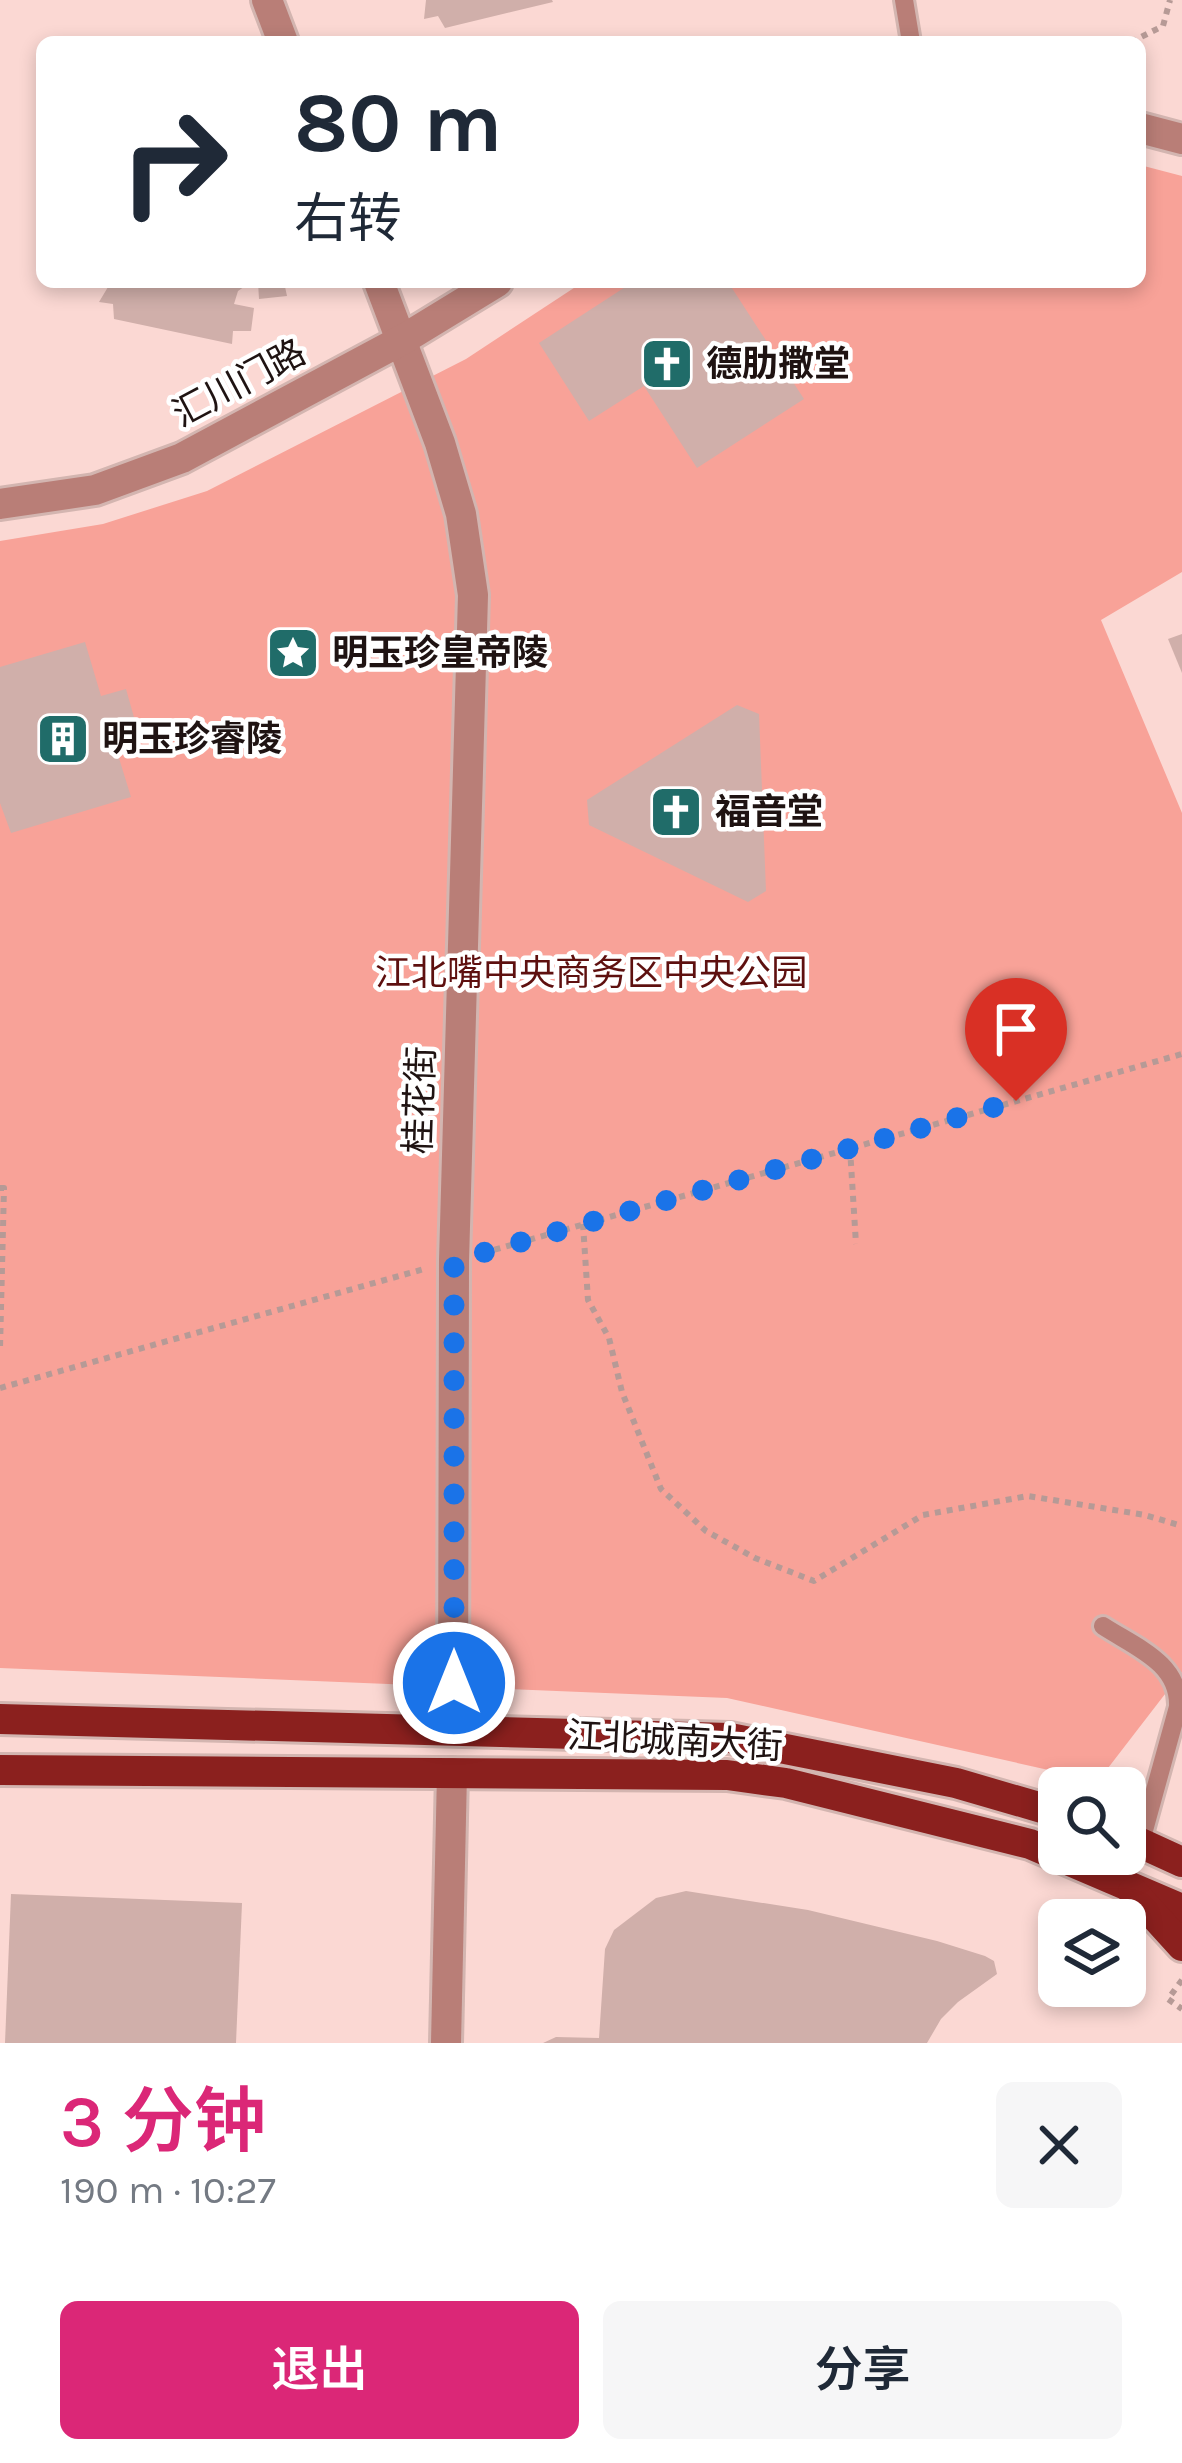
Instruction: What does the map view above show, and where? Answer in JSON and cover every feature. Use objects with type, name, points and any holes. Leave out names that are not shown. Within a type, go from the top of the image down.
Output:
[{"type":"main road","name":"江北城南大街","points":[[0,1719],[730,1738],[956,1783],[1038,1807]]},
{"type":"main road","name":"江北城南大街","points":[[0,1770],[727,1775],[786,1783],[1030,1844],[1182,1909]]},
{"type":"main road","points":[[1146,1844],[1182,1862]]},
{"type":"main road","points":[[1125,1883],[1182,1946]]},
{"type":"street","points":[[267,0],[281,36]]},
{"type":"street","points":[[1146,130],[1182,139]]},
{"type":"street","name":"桂花街","points":[[381,288],[440,443],[461,514],[473,596],[454,1261],[454,1730]]},
{"type":"street","name":"汇川门路","points":[[0,504],[95,490],[182,458],[402,340],[487,288]]},
{"type":"street","points":[[446,2043],[452,1773]]},
{"type":"lane","points":[[904,0],[910,36]]},
{"type":"lane","points":[[1103,1626],[1159,1662],[1179,1690],[1178,1707],[1146,1800]]},
{"type":"path","points":[[1143,36],[1163,26],[1170,0]]},
{"type":"path","points":[[0,1388],[1182,1054]]},
{"type":"path","points":[[850,1148],[856,1244]]},
{"type":"path","points":[[0,1188],[4,1188],[0,1348]]},
{"type":"path","points":[[584,1224],[588,1300],[609,1338],[622,1392],[661,1489],[706,1531],[755,1558],[814,1581],[923,1515],[1028,1496],[1182,1526]]},
{"type":"path","points":[[1182,1980],[1168,1999],[1182,2009]]},
{"type":"green space","name":"江北嘴中央商务区中央公园","points":[[1146,167],[1182,176],[1182,572],[1101,620],[1182,813],[1182,1672],[1109,1767],[1038,1768],[727,1698],[0,1668],[0,541],[103,524],[207,491],[466,359],[574,288],[1146,288]]},
{"type":"building","points":[[426,0],[553,2],[445,28],[438,16],[424,19]]},
{"type":"building","points":[[107,288],[242,288],[234,304],[254,308],[251,331],[233,331],[232,344],[114,319],[113,304],[99,302]]},
{"type":"building","points":[[258,288],[285,288],[287,296],[259,299]]},
{"type":"building","name":"德肋撒堂","points":[[624,288],[732,288],[804,399],[697,468],[644,386],[589,421],[539,343]]},
{"type":"building","points":[[1182,634],[1182,673],[1168,639]]},
{"type":"building","name":"明玉珍睿陵","points":[[85,642],[101,696],[126,689],[139,735],[114,742],[131,797],[11,833],[0,803],[0,667]]},
{"type":"building","name":"福音堂","points":[[737,705],[759,714],[766,891],[748,902],[589,825],[587,800]]},
{"type":"building","points":[[686,1891],[808,1910],[937,1941],[985,1956],[994,1961],[997,1974],[958,2002],[927,2043],[543,2043],[556,2037],[599,2038],[605,1949],[614,1930],[656,1898]]},
{"type":"building","points":[[11,1894],[242,1903],[236,2043],[5,2043]]},
{"type":"place","name":"德肋撒堂","points":[[667,364]]},
{"type":"place","name":"明玉珍皇帝陵","points":[[293,653]]},
{"type":"place","name":"明玉珍睿陵","points":[[63,739]]},
{"type":"place","name":"福音堂","points":[[676,812]]},
{"type":"route","points":[[454,1683],[454,1261],[1016,1101]]}]
